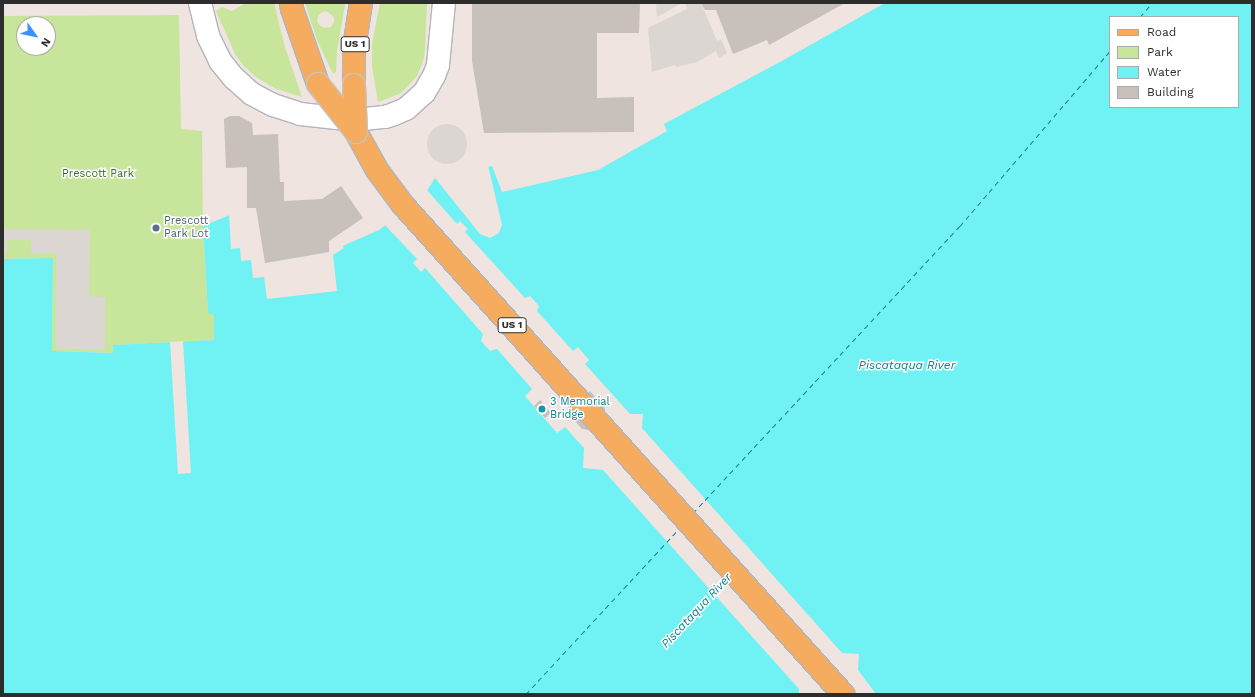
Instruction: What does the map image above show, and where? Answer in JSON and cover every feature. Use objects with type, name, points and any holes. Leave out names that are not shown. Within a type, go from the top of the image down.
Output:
[{"type":"main road","name":"US 1","points":[[291,3],[318,84],[356,132],[377,170],[403,205],[843,694]]},
{"type":"main road","name":"US 1","points":[[356,132],[354,48],[362,3]]},
{"type":"street","points":[[200,3],[208,36],[220,61],[234,78],[252,94],[285,110],[312,116],[355,120],[385,117],[406,109],[424,93],[429,86],[438,65],[444,3]]},
{"type":"green space","points":[[246,3],[274,3],[285,47],[302,97],[276,89],[256,77],[243,65],[235,54],[216,11],[222,7],[232,11]]},
{"type":"green space","points":[[305,3],[344,3],[345,5],[337,51],[336,72],[333,74],[317,40]],"holes":[[[326,11],[334,17],[334,22],[331,27],[325,28],[320,26],[317,21],[318,16],[322,12]]]},
{"type":"green space","points":[[380,3],[427,3],[424,58],[417,76],[401,93],[378,102],[372,67],[372,44]]},
{"type":"green space","name":"Prescott Park","points":[[179,15],[181,129],[202,131],[203,226],[208,313],[214,313],[214,340],[113,345],[113,353],[52,351],[53,258],[3,259],[3,16]]},
{"type":"shaded area","points":[[656,3],[682,3],[657,17]]},
{"type":"shaded area","points":[[685,3],[701,3],[717,41],[721,39],[727,53],[719,58],[716,51],[697,62],[676,67],[675,65],[652,72],[648,28],[687,9]]},
{"type":"shaded area","points":[[451,124],[458,127],[464,133],[467,144],[466,152],[458,161],[451,164],[443,164],[436,161],[428,152],[427,140],[430,133],[439,125]]},
{"type":"shaded area","points":[[3,229],[90,230],[89,296],[105,297],[105,349],[56,349],[56,253],[31,253],[31,240],[7,240],[7,253],[3,253]]},
{"type":"water","name":"Piscataqua River","points":[[885,3],[1252,3],[1252,694],[3,694],[3,259],[53,258],[52,351],[113,353],[113,345],[214,340],[214,314],[208,313],[203,226],[247,208],[265,263],[329,252],[379,230],[425,194],[435,178],[492,166],[502,192],[598,170],[667,131],[664,124],[780,62]]},
{"type":"pier","points":[[488,165],[502,225],[499,233],[490,238],[480,234],[435,178],[435,176]]},
{"type":"pier","points":[[426,189],[457,224],[460,221],[468,229],[465,232],[525,298],[530,296],[539,306],[537,311],[573,351],[578,347],[589,360],[585,364],[630,414],[643,414],[642,428],[842,653],[859,654],[858,670],[876,694],[799,694],[799,689],[603,470],[583,468],[584,448],[565,427],[557,433],[525,396],[532,389],[497,349],[490,351],[481,341],[483,334],[425,268],[421,272],[413,263],[417,259],[384,224]]},
{"type":"pier","points":[[246,206],[247,208],[256,208],[265,263],[329,252],[329,250],[342,245],[344,248],[333,255],[337,291],[267,299],[264,277],[253,278],[251,260],[241,261],[240,248],[231,249],[229,213]]},
{"type":"pier","points":[[183,341],[191,473],[178,474],[170,342]]},
{"type":"building","points":[[472,3],[640,3],[639,33],[597,33],[597,98],[634,97],[634,132],[484,133],[472,61]]},
{"type":"building","points":[[701,3],[845,3],[769,45],[767,40],[733,54],[716,10],[705,10]]},
{"type":"building","points":[[230,116],[239,116],[252,123],[253,135],[278,134],[280,182],[284,182],[284,201],[322,199],[341,186],[363,218],[329,241],[329,252],[265,263],[256,208],[247,208],[247,167],[226,168],[224,119]]},
{"type":"building","points":[[590,391],[605,408],[604,424],[596,431],[582,429],[567,412]]},
{"type":"building","name":"3 Memorial Bridge","points":[[540,400],[551,413],[545,418],[534,406]]},
{"type":"ferry route","points":[[1141,16],[1152,3]]},
{"type":"ferry route","points":[[693,513],[960,226],[1109,52]]},
{"type":"ferry route","points":[[526,694],[679,529]]},
{"type":"place","name":"Prescott Park Lot","points":[[156,228]]},
{"type":"place","name":"3 Memorial Bridge","points":[[542,409]]}]
